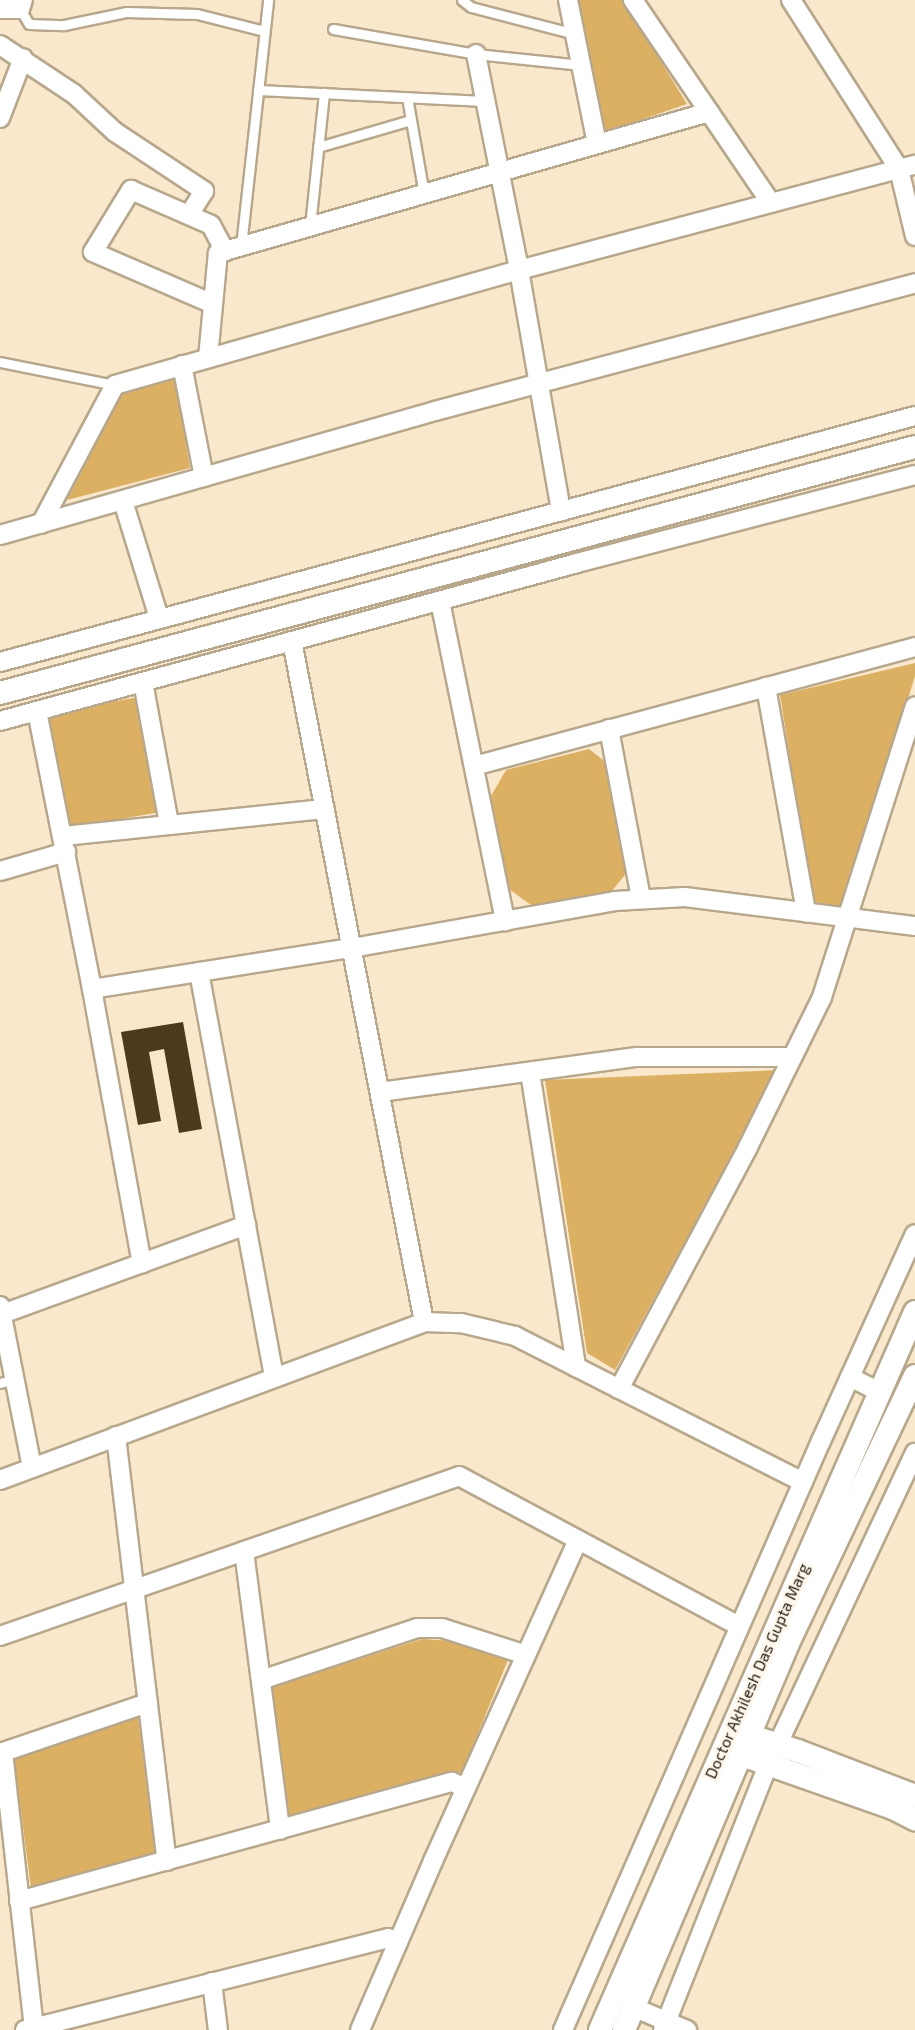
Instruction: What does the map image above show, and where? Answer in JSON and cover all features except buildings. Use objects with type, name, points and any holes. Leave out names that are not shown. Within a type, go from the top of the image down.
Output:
[{"type":"street","points":[[568,0],[597,144]]},
{"type":"street","points":[[633,0],[771,203]]},
{"type":"street","points":[[791,0],[907,167],[915,236]]},
{"type":"street","points":[[0,9],[22,4]]},
{"type":"street","points":[[0,45],[23,58],[74,94],[115,132],[204,190],[189,215]]},
{"type":"street","points":[[476,54],[519,270],[561,511]]},
{"type":"street","points":[[0,118],[23,58]]},
{"type":"street","points":[[208,358],[218,253],[709,112]]},
{"type":"street","points":[[41,524],[115,385],[519,270],[907,167]]},
{"type":"street","points":[[213,304],[93,252],[131,190],[212,225],[233,248]]},
{"type":"street","points":[[0,535],[538,383],[915,283]]},
{"type":"street","points":[[182,365],[204,477]]},
{"type":"street","points":[[0,662],[915,416]]},
{"type":"street","points":[[0,693],[915,447]]},
{"type":"street","points":[[0,721],[915,475]]},
{"type":"street","points":[[123,501],[159,618]]},
{"type":"street","points":[[440,601],[505,921]]},
{"type":"street","points":[[292,641],[424,1322]]},
{"type":"street","points":[[474,766],[915,647]]},
{"type":"street","points":[[143,682],[169,824]]},
{"type":"street","points":[[766,687],[806,912]]},
{"type":"street","points":[[619,1389],[742,1158],[822,997],[915,706]]},
{"type":"street","points":[[37,711],[93,989],[142,1263]]},
{"type":"street","points":[[609,729],[641,899]]},
{"type":"street","points":[[0,871],[64,844],[169,824],[325,809]]},
{"type":"street","points":[[93,989],[352,948],[615,901],[641,899],[685,897],[915,926]]},
{"type":"street","points":[[199,972],[274,1377]]},
{"type":"street","points":[[380,1092],[637,1057],[792,1058]]},
{"type":"street","points":[[530,1071],[576,1367]]},
{"type":"street","points":[[33,1468],[7,1381],[1,1310],[246,1226]]},
{"type":"street","points":[[563,2030],[803,1482],[915,1234]]},
{"type":"street","name":"Doctor Akhilesh Das Gupta Marg","points":[[624,2030],[736,1742],[876,1400],[915,1312]]},
{"type":"street","points":[[0,1480],[424,1322],[461,1323],[515,1336],[803,1482]]},
{"type":"street","name":"Doctor Akhilesh Das Gupta Marg","points":[[600,2030],[736,1742],[790,1639],[915,1376]]},
{"type":"street","points":[[850,1377],[895,1417]]},
{"type":"street","points":[[116,1436],[167,1861]]},
{"type":"street","points":[[664,2026],[772,1755],[915,1453]]},
{"type":"street","points":[[0,1636],[459,1476],[740,1626]]},
{"type":"street","points":[[360,2030],[578,1540]]},
{"type":"street","points":[[244,1551],[280,1830]]},
{"type":"street","points":[[261,1680],[417,1628],[442,1628],[526,1655]]},
{"type":"street","points":[[148,1703],[1,1753],[19,1901],[29,2029],[388,1938],[398,1942]]},
{"type":"street","points":[[736,1742],[772,1755],[915,1819]]},
{"type":"street","points":[[772,1755],[915,1796]]},
{"type":"street","points":[[19,1901],[452,1782],[466,1788]]},
{"type":"street","points":[[212,1982],[218,2030]]},
{"type":"street","points":[[633,2007],[664,2026],[687,2030]]},
{"type":"lane","points":[[233,248],[258,90],[267,0]]},
{"type":"lane","points":[[462,0],[471,7],[575,34]]},
{"type":"lane","points":[[22,4],[29,24],[64,25],[126,12],[197,14],[264,31]]},
{"type":"lane","points":[[333,29],[476,54],[581,65]]},
{"type":"lane","points":[[258,90],[485,101]]},
{"type":"lane","points":[[310,226],[324,93]]},
{"type":"lane","points":[[407,97],[424,194]]},
{"type":"lane","points":[[318,147],[411,120]]},
{"type":"lane","points":[[0,362],[115,385]]},
{"type":"shaded area","points":[[578,0],[623,0],[687,104],[605,132]]},
{"type":"shaded area","points":[[175,377],[190,468],[67,500],[123,392]]},
{"type":"shaded area","points":[[915,663],[915,676],[844,906],[813,902],[780,695]]},
{"type":"shaded area","points":[[139,697],[159,812],[68,828],[47,713]]},
{"type":"shaded area","points":[[589,749],[607,763],[628,871],[612,891],[531,905],[509,889],[491,796],[506,770]]},
{"type":"shaded area","points":[[779,1070],[615,1370],[587,1353],[545,1080]]},
{"type":"shaded area","points":[[422,1639],[455,1641],[508,1660],[462,1772],[445,1774],[286,1818],[270,1688]]},
{"type":"shaded area","points":[[138,1717],[156,1854],[31,1888],[14,1758]]}]
